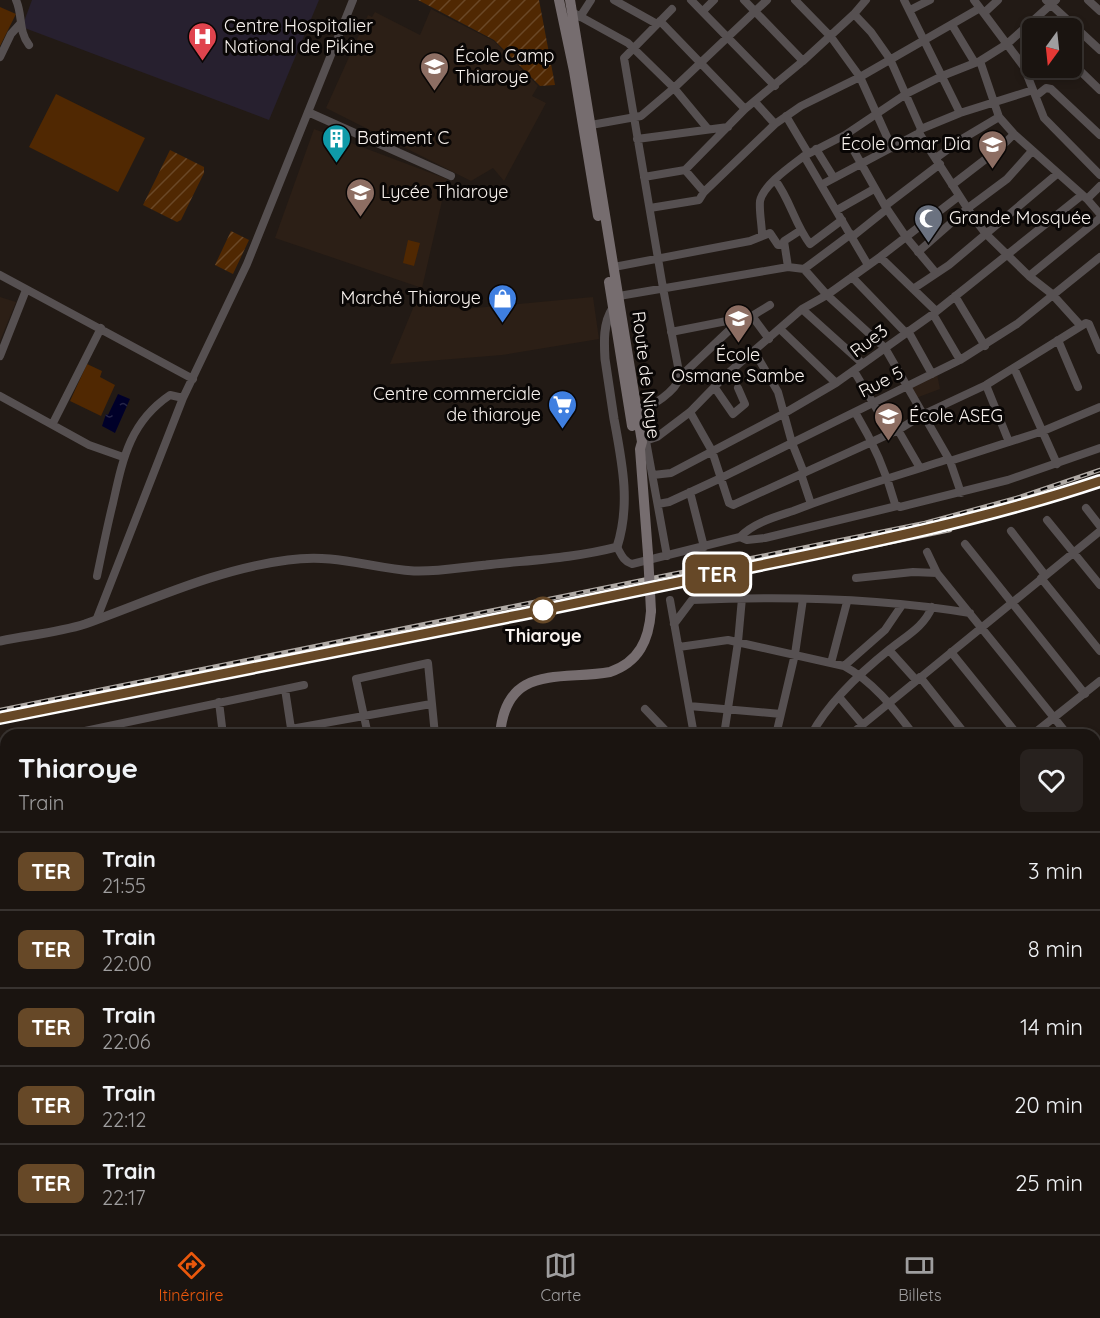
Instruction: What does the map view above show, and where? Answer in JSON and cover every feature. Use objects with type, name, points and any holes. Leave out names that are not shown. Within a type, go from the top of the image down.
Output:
[{"type":"main road","name":"Route de Niaye","points":[[559,0],[611,267],[619,296],[643,444],[636,443],[632,424],[613,308],[611,267],[576,14],[570,0]]},
{"type":"main road","points":[[501,729],[510,701],[524,687],[550,676],[610,672],[619,669],[640,651],[648,635],[651,611],[643,444]]},
{"type":"street","points":[[16,0],[23,37],[29,45]]},
{"type":"street","points":[[97,618],[183,398],[247,264],[353,0]]},
{"type":"street","points":[[591,0],[576,14],[622,38],[633,47],[674,88],[708,129]]},
{"type":"street","points":[[614,0],[659,22],[746,109]]},
{"type":"street","points":[[691,0],[775,86]]},
{"type":"street","points":[[703,12],[714,0]]},
{"type":"street","points":[[744,0],[803,61]]},
{"type":"street","points":[[591,125],[643,115],[767,0]]},
{"type":"street","points":[[795,0],[831,36],[860,77],[892,148]]},
{"type":"street","points":[[852,0],[856,11],[890,59],[920,131],[959,196],[986,234],[1029,276],[1052,294],[1080,325]]},
{"type":"street","points":[[644,177],[685,170],[746,109],[831,36],[866,0]]},
{"type":"street","points":[[904,0],[960,113]]},
{"type":"street","points":[[910,10],[930,0]]},
{"type":"street","points":[[974,0],[1022,64]]},
{"type":"street","points":[[650,208],[699,200],[704,192],[786,116],[952,25],[982,11],[998,0]]},
{"type":"street","points":[[1088,0],[1100,11]]},
{"type":"street","points":[[1039,18],[1051,2],[1100,50]]},
{"type":"street","points":[[672,9],[633,47],[624,60],[680,377]]},
{"type":"street","points":[[0,57],[11,34],[20,24]]},
{"type":"street","points":[[952,25],[978,62],[999,117],[1032,151],[1084,197],[1100,216],[1029,276]]},
{"type":"street","points":[[762,235],[761,199],[775,180],[809,153],[845,135],[906,94],[942,76],[978,62],[1022,34]]},
{"type":"street","points":[[1082,73],[1100,90]]},
{"type":"street","points":[[1028,78],[1044,118],[1100,175]]},
{"type":"street","points":[[821,185],[920,131],[960,113],[1046,88],[1051,89],[1100,135]]},
{"type":"street","points":[[755,102],[775,124]]},
{"type":"street","points":[[308,112],[451,176]]},
{"type":"street","points":[[786,116],[809,153],[821,185],[868,265]]},
{"type":"street","points":[[804,269],[886,208],[962,139],[999,117]]},
{"type":"street","points":[[638,139],[728,127]]},
{"type":"street","points":[[952,184],[1000,148],[1014,134]]},
{"type":"street","points":[[845,135],[886,208],[906,237],[936,273]]},
{"type":"street","points":[[918,252],[968,208],[1007,179],[1032,151]]},
{"type":"street","points":[[809,153],[834,178]]},
{"type":"street","points":[[685,170],[704,192]]},
{"type":"street","points":[[913,289],[986,234],[1057,174]]},
{"type":"street","points":[[775,180],[788,198],[808,243],[812,244],[842,220]]},
{"type":"street","name":"Rue3","points":[[653,476],[671,473],[783,414],[836,383],[934,313],[1100,186]]},
{"type":"street","points":[[837,210],[874,189]]},
{"type":"street","points":[[667,556],[653,476],[643,444],[657,437],[690,412],[802,309],[827,295],[880,257],[959,196]]},
{"type":"street","points":[[788,267],[783,241],[801,230]]},
{"type":"street","points":[[611,267],[750,242],[770,232],[778,245],[783,244]]},
{"type":"street","points":[[880,257],[934,313],[960,360]]},
{"type":"street","name":"Rue 5","points":[[658,504],[669,502],[721,478],[960,360],[1017,324],[1100,257]]},
{"type":"street","points":[[619,296],[788,267],[804,269],[827,295],[885,348],[949,460],[961,493]]},
{"type":"street","points":[[0,275],[193,379]]},
{"type":"street","points":[[852,277],[907,332],[932,374]]},
{"type":"street","points":[[0,356],[26,290]]},
{"type":"street","points":[[955,296],[985,346]]},
{"type":"street","points":[[671,332],[752,316],[770,305]]},
{"type":"street","points":[[613,308],[609,314],[604,342],[625,486],[625,509],[617,547],[626,562],[632,564],[740,537],[745,531],[770,519],[811,504],[1042,431],[1100,407]]},
{"type":"street","points":[[802,309],[862,363]]},
{"type":"street","points":[[752,316],[769,339]]},
{"type":"street","points":[[637,413],[676,387],[680,377],[741,318]]},
{"type":"street","points":[[690,412],[712,451],[729,503],[733,505],[873,441],[986,385],[1080,325],[1089,324],[1100,350]]},
{"type":"street","points":[[53,423],[101,328]]},
{"type":"street","points":[[780,329],[836,383]]},
{"type":"street","points":[[1058,340],[1078,387]]},
{"type":"street","points":[[754,351],[778,392],[811,504]]},
{"type":"street","points":[[1014,368],[1057,464]]},
{"type":"street","points":[[854,371],[872,404],[920,468]]},
{"type":"street","points":[[986,385],[1009,442]]},
{"type":"street","points":[[715,388],[733,414],[745,404],[738,387]]},
{"type":"street","points":[[96,576],[123,457],[136,429],[157,404],[170,395],[183,398]]},
{"type":"street","points":[[0,396],[53,423],[89,445],[123,457]]},
{"type":"street","points":[[855,412],[873,441],[897,506]]},
{"type":"street","points":[[740,537],[747,540],[765,538],[961,493],[1057,464],[1100,448]]},
{"type":"street","points":[[690,492],[704,546]]},
{"type":"street","points":[[1086,508],[1100,526]]},
{"type":"street","points":[[1047,520],[1100,585]]},
{"type":"street","points":[[1011,531],[1100,651]]},
{"type":"street","points":[[857,729],[1100,531]]},
{"type":"street","points":[[965,544],[1084,694]]},
{"type":"street","points":[[0,641],[83,624],[232,571],[287,560],[335,558],[417,571],[568,556],[617,547]]},
{"type":"street","points":[[927,552],[937,573],[1063,729]]},
{"type":"street","points":[[856,578],[913,572],[937,573]]},
{"type":"street","points":[[675,624],[692,600],[742,598],[902,604],[970,614]]},
{"type":"street","points":[[725,729],[738,642],[742,598]]},
{"type":"street","points":[[778,729],[795,654],[803,599]]},
{"type":"street","points":[[670,600],[693,729]]},
{"type":"street","points":[[831,663],[847,602]]},
{"type":"street","points":[[844,666],[885,630],[902,604]]},
{"type":"street","points":[[815,729],[839,697],[889,650],[917,629],[929,615],[932,607]]},
{"type":"street","points":[[678,647],[728,640],[844,666],[861,675],[888,702],[909,729]]},
{"type":"street","points":[[889,650],[918,679],[961,729]]},
{"type":"street","points":[[951,652],[1013,729]]},
{"type":"street","points":[[366,729],[356,679],[428,663],[434,729]]},
{"type":"street","points":[[1040,729],[1100,681]]},
{"type":"street","points":[[107,729],[219,702],[304,685]]},
{"type":"street","points":[[285,689],[291,729]]},
{"type":"street","points":[[839,697],[861,729]]},
{"type":"street","points":[[219,702],[222,729]]},
{"type":"street","points":[[304,729],[363,715],[431,704]]},
{"type":"street","points":[[689,706],[782,714]]},
{"type":"street","points":[[645,709],[664,729]]},
{"type":"shaded area","name":"Centre Hospitalier National de Pikine","points":[[32,0],[319,0],[269,120],[22,27]]},
{"type":"shaded area","name":"École Camp Thiaroye","points":[[431,9],[494,41],[538,86],[532,96],[546,103],[504,181],[493,168],[471,181],[326,108],[368,15],[372,17],[375,12],[420,35]]},
{"type":"shaded area","name":"Lycée Thiaroye","points":[[314,129],[447,179],[422,288],[275,238]]},
{"type":"shaded area","points":[[0,297],[16,302],[0,341]]},
{"type":"shaded area","name":"Marché Thiaroye","points":[[593,297],[599,339],[502,355],[390,364],[416,301],[464,309]]},
{"type":"shaded area","points":[[937,374],[940,389],[916,398],[911,387]]},
{"type":"green space","points":[[418,0],[539,0],[555,85],[540,86],[494,40]]},
{"type":"green space","points":[[0,7],[16,14],[0,46]]},
{"type":"green space","points":[[56,94],[145,138],[118,192],[29,147]]},
{"type":"green space","points":[[170,150],[204,167],[204,173],[181,220],[177,222],[143,205]]},
{"type":"green space","points":[[231,231],[249,240],[233,274],[215,265]]},
{"type":"green space","points":[[408,240],[420,243],[414,266],[403,263]]},
{"type":"green space","points":[[87,364],[102,371],[100,377],[115,385],[101,416],[70,401]]},
{"type":"water","points":[[118,394],[130,399],[115,433],[102,426]]},
{"type":"railway","points":[[0,710],[925,523],[1020,497],[1100,470]]},
{"type":"railway","points":[[939,527],[1009,510],[1100,481]]},
{"type":"railway","points":[[653,591],[950,530]]},
{"type":"railway","points":[[292,660],[660,586]]},
{"type":"railway","points":[[0,722],[300,662]]},
{"type":"train","name":"TER","points":[[0,718],[922,531],[1009,510],[1100,481]]},
{"type":"place","name":"Centre Hospitalier National de Pikine","points":[[203,62]]},
{"type":"place","name":"École Camp Thiaroye","points":[[434,92]]},
{"type":"place","name":"Batiment C","points":[[336,164]]},
{"type":"place","name":"École Omar Dia","points":[[992,170]]},
{"type":"place","name":"Lycée Thiaroye","points":[[360,218]]},
{"type":"place","name":"Grande Mosquée","points":[[928,244]]},
{"type":"place","name":"Marché Thiaroye","points":[[502,324]]},
{"type":"place","name":"École Osmane Sambe","points":[[738,344]]},
{"type":"place","name":"Centre commerciale de thiaroye","points":[[562,430]]},
{"type":"place","name":"École ASEG","points":[[888,442]]},
{"type":"place","name":"Thiaroye","points":[[543,610]]}]
